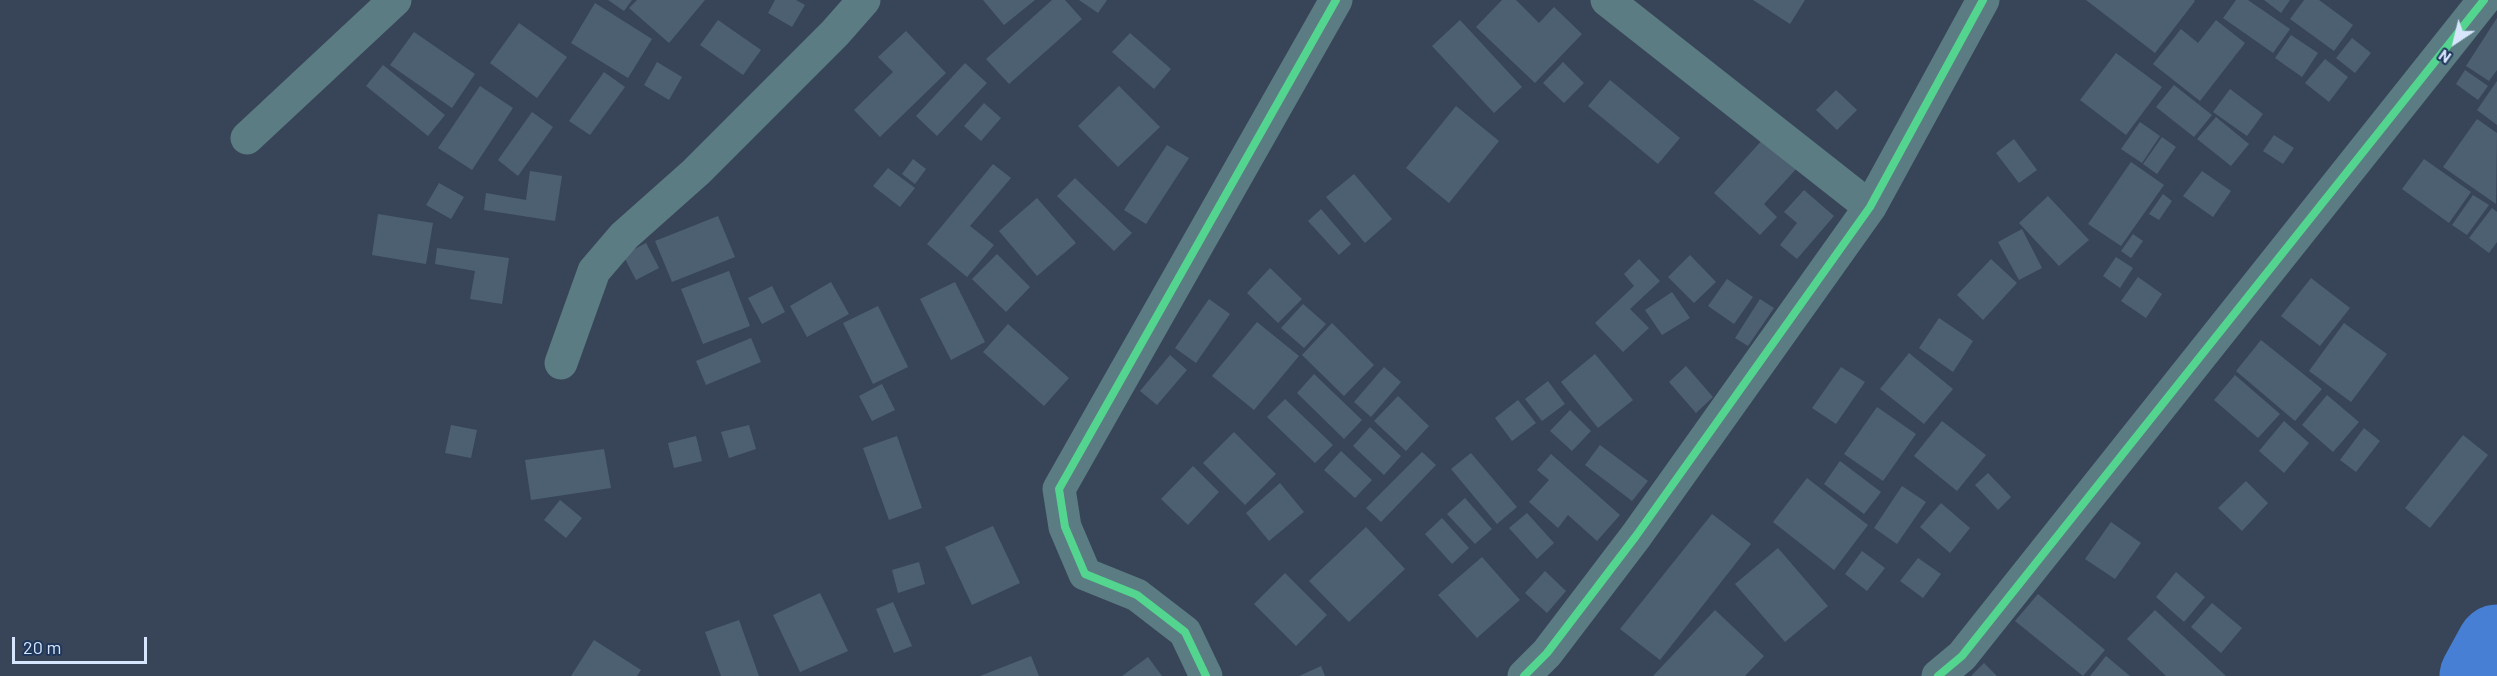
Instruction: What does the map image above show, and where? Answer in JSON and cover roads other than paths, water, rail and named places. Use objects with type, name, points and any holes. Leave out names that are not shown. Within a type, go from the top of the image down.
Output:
[{"type":"street","points":[[247,138],[395,0]]},
{"type":"street","points":[[561,363],[594,271],[624,236],[696,172],[836,33],[864,0]]},
{"type":"street","points":[[1206,676],[1185,632],[1137,595],[1085,574],[1065,527],[1059,489],[1336,0]]},
{"type":"street","points":[[1607,0],[1870,207]]},
{"type":"street","points":[[1524,676],[1547,653],[1636,536],[1870,207],[1983,0]]},
{"type":"street","points":[[1938,676],[1962,656],[2484,0]]},
{"type":"waterway","points":[[2480,676],[2497,645]]}]
